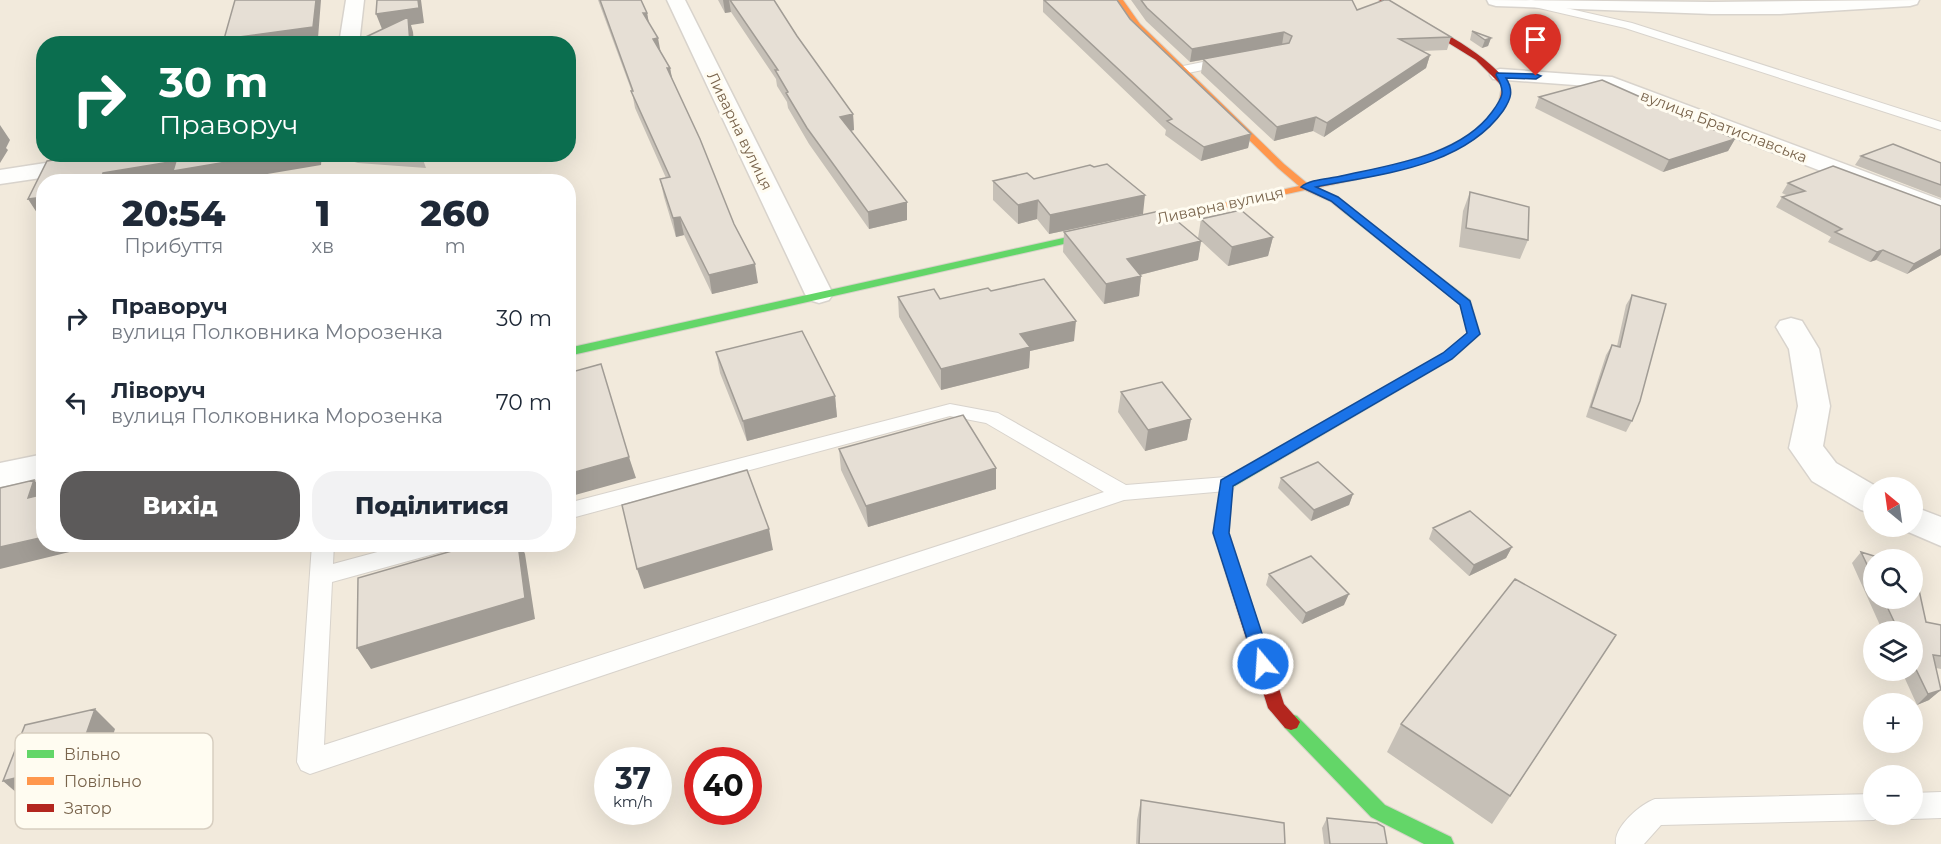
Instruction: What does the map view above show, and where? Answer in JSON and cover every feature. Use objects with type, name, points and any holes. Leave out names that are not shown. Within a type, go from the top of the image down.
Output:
[{"type":"street","points":[[350,36],[356,0]]},
{"type":"street","name":"Ливарна вулиця","points":[[676,0],[819,294]]},
{"type":"street","points":[[1119,0],[1137,26],[1281,166],[1306,187],[1334,199],[1466,303],[1474,334],[1448,356],[1226,484],[1221,533],[1277,708],[1377,811],[1444,844]]},
{"type":"street","points":[[1383,0],[1391,7],[1450,38],[1478,56],[1500,75]]},
{"type":"street","points":[[1496,0],[1734,8],[1780,8],[1910,0]]},
{"type":"street","name":"Ливарна вулиця","points":[[576,350],[1424,160],[1457,146],[1491,121],[1505,101],[1507,87],[1500,75]]},
{"type":"street","name":"вулиця Братиславська","points":[[1500,75],[1605,81],[1941,209]]},
{"type":"street","points":[[0,177],[102,162]]},
{"type":"street","points":[[1791,327],[1804,349],[1814,406],[1806,448],[1824,472],[1863,495]]},
{"type":"street","points":[[0,475],[36,468]]},
{"type":"street","points":[[1923,524],[1941,532]]},
{"type":"lane","points":[[1521,2],[1628,25],[1941,126]]},
{"type":"lane","points":[[1183,70],[1238,59]]},
{"type":"lane","points":[[576,509],[950,410],[991,418],[1123,493]]},
{"type":"lane","points":[[322,552],[310,762],[1123,493],[1226,484]]},
{"type":"lane","points":[[321,576],[410,552]]},
{"type":"lane","points":[[1923,806],[1941,805]]},
{"type":"lane","points":[[1630,844],[1629,839],[1654,812],[1863,807]]},
{"type":"shaded area","points":[[0,0],[1941,0],[1941,844],[0,844]]},
{"type":"building","points":[[235,0],[316,0],[313,27],[246,36],[225,36]]},
{"type":"building","points":[[377,0],[418,0],[419,8],[376,14]]},
{"type":"building","points":[[600,0],[641,0],[647,13],[643,13],[658,38],[653,39],[670,68],[667,68],[700,139],[734,224],[755,264],[709,275],[680,217],[673,218],[660,179],[670,177],[631,91],[633,91]]},
{"type":"building","points":[[730,0],[774,0],[853,114],[840,117],[907,202],[868,212],[807,128],[786,93],[788,92],[775,70],[778,70]]},
{"type":"building","points":[[1044,0],[1117,0],[1130,19],[1251,134],[1204,147],[1167,121],[1172,119]]},
{"type":"building","points":[[1141,0],[1352,0],[1357,10],[1389,0],[1451,37],[1399,39],[1430,55],[1327,123],[1316,117],[1277,127],[1203,59],[1289,43],[1292,36],[1284,32],[1192,49]]},
{"type":"building","points":[[408,17],[409,36],[368,36]]},
{"type":"building","points":[[1472,31],[1491,38],[1485,40]]},
{"type":"building","points":[[1602,80],[1735,139],[1669,160],[1539,97]]},
{"type":"building","points":[[1893,144],[1941,163],[1941,185],[1861,156]]},
{"type":"building","points":[[46,162],[170,162],[103,174],[40,174]]},
{"type":"building","points":[[176,162],[226,162],[173,171]]},
{"type":"building","points":[[1107,164],[1145,195],[1050,215],[1038,200],[1018,205],[993,181],[1027,173],[1034,179],[1090,165],[1094,167]]},
{"type":"building","points":[[1833,166],[1941,206],[1941,249],[1914,264],[1883,250],[1877,252],[1835,232],[1842,229],[1782,197],[1805,191],[1788,183]]},
{"type":"building","points":[[36,183],[36,198],[28,199]]},
{"type":"building","points":[[1470,192],[1529,207],[1528,240],[1466,228]]},
{"type":"building","points":[[1164,210],[1201,241],[1127,259],[1141,276],[1106,284],[1064,232]]},
{"type":"building","points":[[1241,210],[1273,237],[1232,247],[1201,219]]},
{"type":"building","points":[[1044,279],[1076,321],[1020,334],[1030,347],[941,369],[898,297],[934,289],[940,299]]},
{"type":"building","points":[[1632,295],[1666,304],[1640,401],[1632,421],[1591,407],[1612,345],[1620,347]]},
{"type":"building","points":[[802,331],[835,396],[743,421],[716,352]]},
{"type":"building","points":[[601,364],[629,457],[576,472],[576,371]]},
{"type":"building","points":[[1162,382],[1191,419],[1148,430],[1121,392]]},
{"type":"building","points":[[963,415],[996,468],[866,506],[839,449]]},
{"type":"building","points":[[1318,462],[1353,494],[1314,510],[1281,478]]},
{"type":"building","points":[[747,470],[769,529],[637,569],[622,505]]},
{"type":"building","points":[[34,480],[28,498],[36,496],[36,539],[0,547],[0,488]]},
{"type":"building","points":[[1470,511],[1512,547],[1474,565],[1433,528]]},
{"type":"building","points":[[448,552],[519,552],[525,598],[357,648],[358,578]]},
{"type":"building","points":[[1311,556],[1349,594],[1306,613],[1269,574]]},
{"type":"building","points":[[1515,579],[1616,635],[1510,796],[1401,724]]},
{"type":"building","points":[[1923,608],[1926,622],[1941,625],[1941,656],[1933,655],[1941,690],[1928,694],[1922,681],[1923,621],[1894,621],[1888,609]]},
{"type":"building","points":[[95,709],[87,733],[22,733],[25,725]]},
{"type":"building","points":[[15,750],[15,778],[3,781]]},
{"type":"building","points":[[1141,800],[1284,823],[1285,844],[1139,844]]},
{"type":"building","points":[[1327,818],[1377,823],[1384,827],[1387,844],[1330,844]]},
{"type":"traffic: fast","points":[[1224,506],[1226,484],[1448,356],[1474,334],[1466,303],[1349,211]]},
{"type":"traffic: fast","points":[[576,350],[1104,232]]},
{"type":"traffic: fast","points":[[1291,722],[1378,811],[1444,844]]},
{"type":"traffic: slow","points":[[1119,0],[1137,26],[1281,166],[1306,187],[1334,199],[1349,211]]},
{"type":"traffic: slow","points":[[1104,232],[1416,162],[1450,148],[1484,127],[1497,115],[1505,100],[1506,85]]},
{"type":"traffic: jam","points":[[1383,0],[1398,11],[1464,48],[1493,71],[1506,85]]},
{"type":"traffic: jam","points":[[1224,506],[1221,533],[1277,708],[1291,722]]},
{"type":"route","points":[[1263,664],[1221,533],[1226,484],[1448,356],[1474,334],[1466,303],[1334,199],[1306,187],[1402,166],[1442,154],[1491,121],[1505,101],[1507,87],[1500,75],[1536,76]]}]
